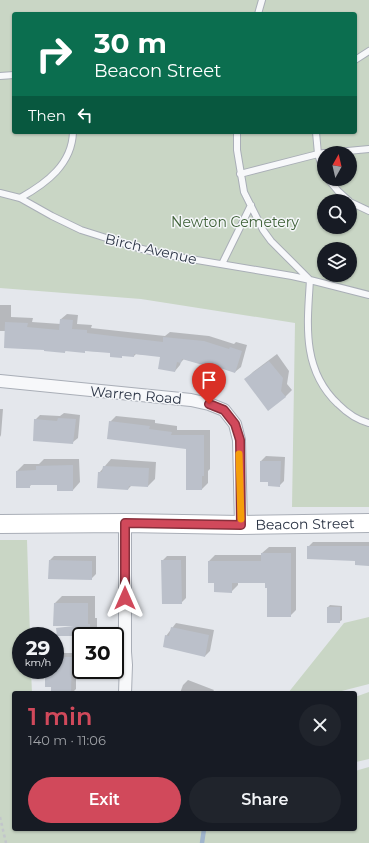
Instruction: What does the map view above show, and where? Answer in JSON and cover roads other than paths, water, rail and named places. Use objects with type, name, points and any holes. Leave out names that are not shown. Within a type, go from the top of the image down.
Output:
[{"type":"main road","name":"Beacon Street","points":[[0,524],[125,523],[241,525],[369,523]]},
{"type":"street","name":"Warren Road","points":[[0,381],[191,400],[209,404],[224,410],[235,424],[240,440],[241,525]]},
{"type":"street","points":[[125,523],[125,691]]},
{"type":"lane","points":[[259,12],[262,0]]},
{"type":"lane","points":[[357,59],[369,51]]},
{"type":"lane","points":[[0,76],[12,75]]},
{"type":"lane","points":[[20,198],[37,189],[63,163],[71,148],[73,134]]},
{"type":"lane","points":[[237,134],[237,150],[244,192],[263,230],[271,241],[310,280],[308,341],[312,361],[320,382],[331,397],[347,413],[360,421],[369,423]]},
{"type":"lane","points":[[317,134],[320,146]]},
{"type":"lane","points":[[357,150],[369,149]]},
{"type":"lane","points":[[240,174],[317,154]]},
{"type":"lane","points":[[334,186],[341,194]]},
{"type":"lane","name":"Birch Avenue","points":[[0,193],[20,198],[81,230],[106,239],[160,253],[292,276],[335,288],[369,295]]},
{"type":"lane","points":[[222,264],[251,205]]},
{"type":"lane","points":[[357,205],[369,211]]},
{"type":"waterway","points":[[202,843],[204,831]]},
{"type":"park label","name":"Newton Cemetery","points":[[235,222]]}]
